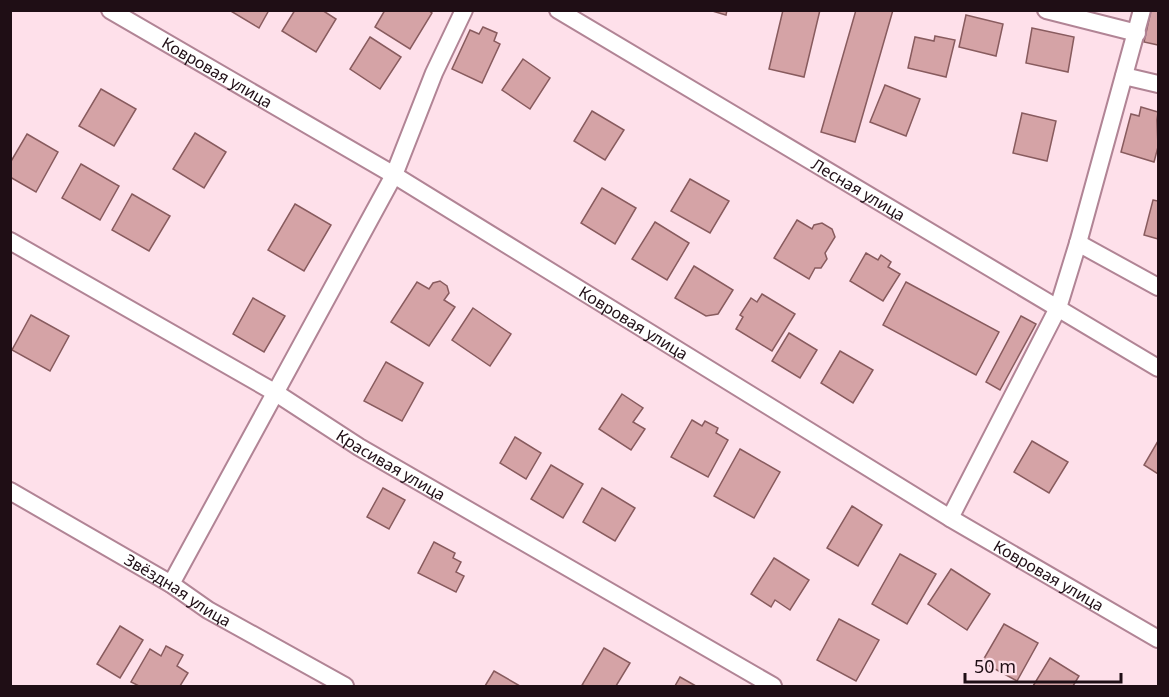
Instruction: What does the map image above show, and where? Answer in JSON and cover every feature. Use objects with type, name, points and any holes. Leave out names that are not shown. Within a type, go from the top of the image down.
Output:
[{"type":"street","name":"Ковровая улица","points":[[110,10],[394,175],[950,518],[1158,639]]},
{"type":"street","points":[[171,584],[394,175],[434,73],[465,10]]},
{"type":"street","name":"Лесная улица","points":[[558,10],[1158,368]]},
{"type":"street","points":[[1046,10],[1137,33]]},
{"type":"street","points":[[950,518],[1058,308],[1142,10]]},
{"type":"street","points":[[1124,76],[1158,84]]},
{"type":"street","name":"Красивая улица","points":[[10,241],[276,393],[359,447],[772,687]]},
{"type":"street","points":[[1078,243],[1158,287]]},
{"type":"street","name":"Звёздная улица","points":[[10,491],[171,584],[208,610],[345,687]]},
{"type":"building","points":[[229,10],[269,10],[259,28]]},
{"type":"building","points":[[295,10],[322,10],[336,19],[316,52],[282,31]]},
{"type":"building","points":[[385,10],[428,10],[432,13],[410,49],[375,27]]},
{"type":"building","points":[[709,10],[727,10],[726,15]]},
{"type":"building","points":[[783,10],[820,10],[804,77],[769,69]]},
{"type":"building","points":[[856,10],[893,10],[855,142],[821,132]]},
{"type":"building","points":[[1151,10],[1158,10],[1158,45],[1144,42]]},
{"type":"building","points":[[966,15],[1003,24],[996,56],[959,47]]},
{"type":"building","points":[[483,27],[497,33],[494,41],[500,44],[482,83],[452,69],[470,30],[479,34]]},
{"type":"building","points":[[1032,28],[1074,37],[1068,72],[1026,63]]},
{"type":"building","points":[[935,36],[955,40],[946,77],[908,68],[915,37],[934,41]]},
{"type":"building","points":[[370,37],[401,57],[380,89],[350,69]]},
{"type":"building","points":[[523,59],[550,78],[530,109],[502,90]]},
{"type":"building","points":[[885,85],[920,99],[906,136],[870,122]]},
{"type":"building","points":[[101,89],[136,109],[114,146],[79,126]]},
{"type":"building","points":[[1141,107],[1158,112],[1158,147],[1154,162],[1121,152],[1131,114],[1139,116]]},
{"type":"building","points":[[592,111],[624,130],[605,160],[574,141]]},
{"type":"building","points":[[1022,113],[1056,121],[1047,161],[1013,153]]},
{"type":"building","points":[[195,133],[226,152],[204,188],[173,169]]},
{"type":"building","points":[[27,134],[58,152],[36,192],[10,177],[10,163]]},
{"type":"building","points":[[81,164],[119,186],[100,220],[62,198]]},
{"type":"building","points":[[690,179],[729,201],[710,233],[671,211]]},
{"type":"building","points":[[602,188],[636,208],[615,244],[581,223]]},
{"type":"building","points":[[132,194],[170,216],[149,251],[112,230]]},
{"type":"building","points":[[1153,200],[1158,201],[1158,239],[1144,235]]},
{"type":"building","points":[[295,204],[331,225],[304,271],[268,250]]},
{"type":"building","points":[[797,220],[812,229],[814,225],[822,223],[832,229],[835,237],[825,253],[827,259],[821,268],[815,268],[809,279],[774,258]]},
{"type":"building","points":[[655,222],[689,243],[667,280],[632,259]]},
{"type":"building","points":[[866,253],[878,260],[881,255],[891,262],[888,267],[900,274],[883,301],[850,281]]},
{"type":"building","points":[[694,266],[733,290],[718,314],[706,316],[675,298]]},
{"type":"building","points":[[440,281],[447,286],[449,293],[444,300],[455,307],[429,346],[391,322],[417,282],[429,289],[433,283]]},
{"type":"building","points":[[906,282],[999,332],[976,375],[883,325]]},
{"type":"building","points":[[762,294],[795,314],[772,351],[736,329],[743,317],[740,315],[751,298],[757,302]]},
{"type":"building","points":[[253,298],[285,316],[264,352],[233,334]]},
{"type":"building","points":[[473,308],[511,334],[490,366],[452,340]]},
{"type":"building","points":[[31,315],[69,336],[50,371],[12,350]]},
{"type":"building","points":[[1021,316],[1036,324],[1000,390],[986,382]]},
{"type":"building","points":[[789,333],[817,350],[800,378],[772,361]]},
{"type":"building","points":[[840,351],[873,370],[853,403],[821,383]]},
{"type":"building","points":[[386,362],[423,383],[402,421],[364,401]]},
{"type":"building","points":[[622,394],[643,408],[633,422],[645,429],[631,450],[599,429]]},
{"type":"building","points":[[692,420],[702,426],[705,421],[718,428],[716,433],[728,440],[708,477],[671,457]]},
{"type":"building","points":[[515,437],[541,453],[526,479],[500,463]]},
{"type":"building","points":[[1032,441],[1068,462],[1049,493],[1014,472]]},
{"type":"building","points":[[1158,441],[1158,474],[1144,465]]},
{"type":"building","points":[[740,449],[780,472],[754,518],[714,496]]},
{"type":"building","points":[[551,465],[583,484],[563,518],[531,499]]},
{"type":"building","points":[[383,488],[405,500],[389,529],[367,517]]},
{"type":"building","points":[[602,488],[635,508],[615,541],[583,522]]},
{"type":"building","points":[[852,506],[882,525],[858,566],[827,548]]},
{"type":"building","points":[[434,542],[455,553],[453,558],[461,562],[456,572],[464,576],[456,592],[418,573]]},
{"type":"building","points":[[900,554],[936,574],[907,624],[872,604]]},
{"type":"building","points":[[774,558],[809,580],[790,610],[775,600],[771,607],[751,594]]},
{"type":"building","points":[[951,569],[990,594],[967,630],[928,604]]},
{"type":"building","points":[[839,619],[879,640],[856,681],[817,660]]},
{"type":"building","points":[[1004,624],[1038,643],[1017,681],[982,662]]},
{"type":"building","points":[[120,626],[143,640],[120,678],[97,664]]},
{"type":"building","points":[[166,646],[183,655],[177,666],[188,673],[180,686],[139,686],[131,682],[150,649],[161,656]]},
{"type":"building","points":[[604,648],[630,663],[616,686],[582,685]]},
{"type":"building","points":[[1050,658],[1079,676],[1073,686],[1033,686]]},
{"type":"building","points":[[494,671],[520,686],[485,686]]},
{"type":"building","points":[[680,677],[696,686],[675,686]]}]
